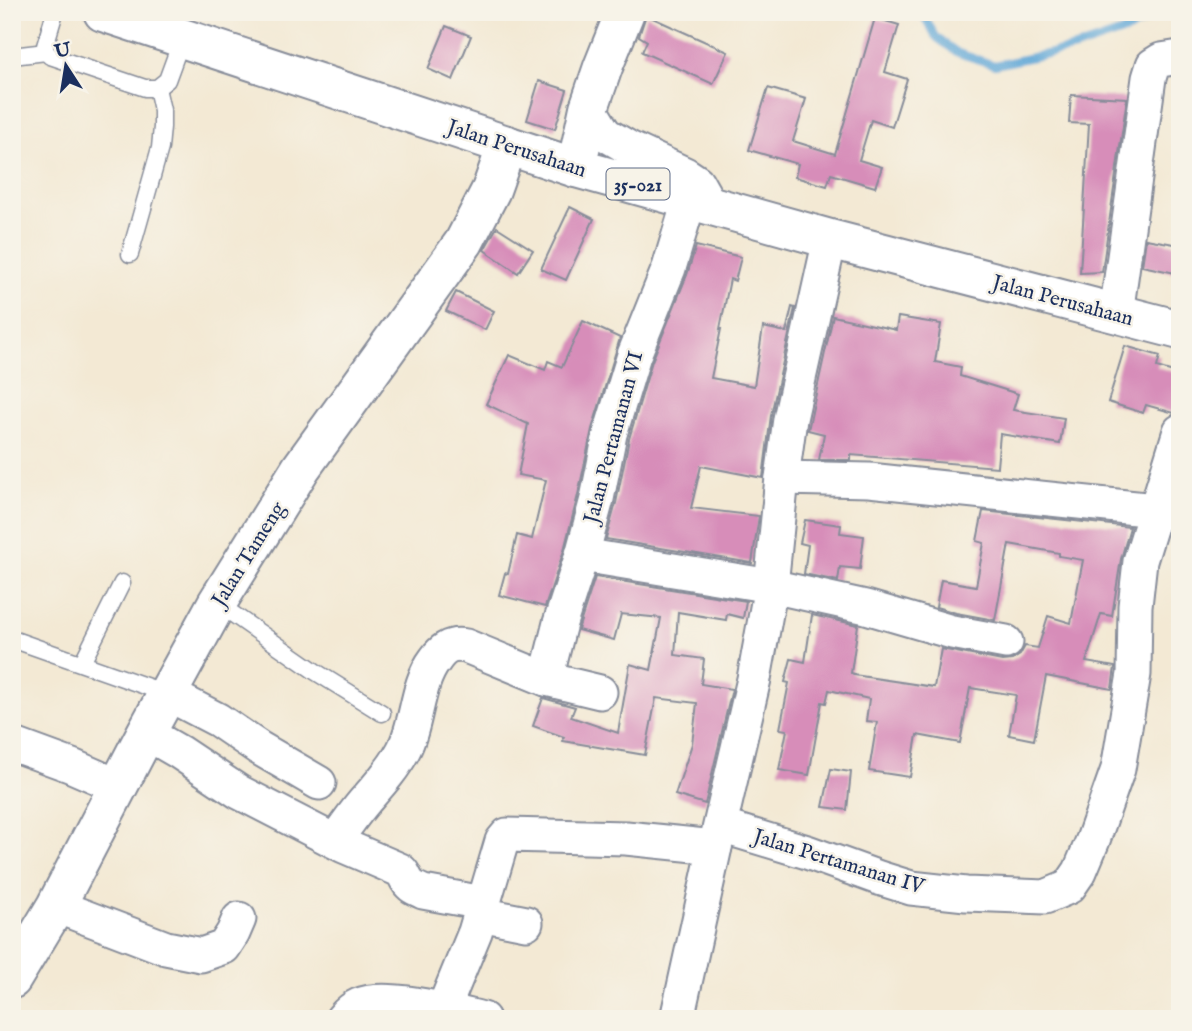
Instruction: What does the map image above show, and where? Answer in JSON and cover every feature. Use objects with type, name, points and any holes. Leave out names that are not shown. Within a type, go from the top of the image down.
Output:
[{"type":"street","name":"Jalan Perusahaan","points":[[103,12],[576,167],[830,239],[1180,330]]},
{"type":"street","points":[[576,167],[589,108],[625,12]]},
{"type":"street","points":[[1116,314],[1161,67]]},
{"type":"street","points":[[589,108],[605,134],[697,182],[700,202]]},
{"type":"street","name":"Jalan Tameng","points":[[12,979],[56,906],[217,603],[301,468],[464,242],[491,190],[508,145]]},
{"type":"street","name":"Jalan Pertamanan VI","points":[[546,679],[597,499],[610,434],[634,355],[668,268],[700,202]]},
{"type":"street","points":[[677,1019],[754,678],[771,586],[790,419],[830,239]]},
{"type":"street","name":"Jalan Pertamanan IV","points":[[481,908],[502,841],[507,835],[626,838],[718,836],[807,852],[911,888],[966,894],[1045,897],[1069,887],[1080,871],[1093,840],[1118,769],[1134,674],[1135,606],[1140,561],[1180,431]]},
{"type":"street","points":[[782,478],[869,480],[1155,510]]},
{"type":"street","points":[[582,555],[771,586],[866,607],[952,632],[1006,642]]},
{"type":"street","points":[[335,841],[404,750],[425,677],[440,652],[448,647],[457,644],[466,646],[546,679],[600,692]]},
{"type":"street","points":[[168,694],[218,720],[319,783]]},
{"type":"street","points":[[146,733],[239,792],[335,841],[400,870],[408,883],[423,892],[526,923]]},
{"type":"street","points":[[12,744],[118,786]]},
{"type":"street","points":[[56,906],[166,948],[201,955],[224,947],[239,919]]},
{"type":"street","points":[[443,1010],[475,932],[481,908]]},
{"type":"street","points":[[342,1019],[361,1003],[390,1001],[483,1019]]},
{"type":"lane","points":[[55,12],[45,46],[50,57],[145,88],[157,88],[167,80],[182,39]]},
{"type":"lane","points":[[12,56],[46,52]]},
{"type":"lane","points":[[130,254],[160,148],[162,110],[157,88]]},
{"type":"lane","points":[[82,663],[122,583]]},
{"type":"lane","points":[[217,603],[316,673],[382,713]]},
{"type":"lane","points":[[12,639],[168,694]]},
{"type":"building","points":[[646,15],[728,52],[713,84],[642,52],[647,41],[639,36]]},
{"type":"building","points":[[875,18],[899,25],[885,72],[907,79],[892,127],[871,120],[859,160],[882,167],[875,187],[831,174],[827,186],[795,177],[798,164],[749,150],[768,88],[806,99],[793,141],[835,154]]},
{"type":"building","points":[[446,26],[471,36],[453,80],[428,69]]},
{"type":"building","points":[[539,81],[567,90],[555,129],[527,120]]},
{"type":"building","points":[[1071,95],[1127,98],[1102,272],[1080,273],[1089,124],[1069,123]]},
{"type":"building","points":[[570,207],[594,219],[566,280],[541,269]]},
{"type":"building","points":[[497,227],[533,250],[518,273],[484,250]]},
{"type":"building","points":[[1146,239],[1180,245],[1180,274],[1142,266]]},
{"type":"building","points":[[696,246],[741,257],[735,281],[730,279],[711,378],[754,386],[763,327],[786,332],[792,307],[795,308],[771,415],[763,478],[701,466],[691,508],[759,516],[752,563],[606,539],[629,439],[652,361]]},
{"type":"building","points":[[456,292],[494,311],[485,330],[446,311]]},
{"type":"building","points":[[833,316],[896,330],[898,317],[941,324],[935,362],[961,367],[960,376],[1018,394],[1013,410],[1064,418],[1060,444],[1000,434],[997,467],[851,455],[851,460],[819,460],[824,434],[808,430]]},
{"type":"building","points":[[583,321],[620,338],[592,429],[564,550],[545,607],[499,595],[505,573],[508,574],[517,535],[532,539],[546,480],[518,475],[528,424],[486,404],[509,355],[545,370],[548,361],[562,367]]},
{"type":"building","points":[[1125,346],[1160,356],[1157,367],[1180,374],[1180,399],[1176,412],[1146,405],[1143,413],[1108,402]]},
{"type":"building","points":[[983,511],[1130,527],[1121,559],[1112,616],[1101,614],[1086,662],[1115,667],[1112,689],[1046,676],[1034,740],[1009,735],[1016,695],[970,688],[960,743],[917,735],[910,777],[869,771],[877,722],[866,721],[869,699],[829,690],[826,703],[822,702],[809,775],[779,770],[787,730],[780,729],[789,683],[785,682],[791,659],[805,662],[812,615],[858,625],[851,673],[854,675],[934,687],[941,649],[1002,661],[1012,660],[1020,655],[1025,646],[1038,648],[1048,616],[1071,623],[1083,560],[1009,544],[995,620],[936,607],[941,580],[976,586],[984,543],[977,541]]},
{"type":"building","points":[[805,520],[841,525],[840,533],[864,536],[860,569],[840,567],[838,581],[804,574],[808,545],[800,543]]},
{"type":"building","points":[[595,577],[746,601],[743,618],[727,614],[726,620],[678,612],[675,655],[704,659],[701,684],[732,689],[705,804],[675,795],[692,744],[697,703],[656,698],[645,755],[563,741],[564,737],[533,726],[543,698],[575,707],[571,717],[618,733],[630,664],[651,670],[661,618],[621,614],[614,640],[578,630]]},
{"type":"building","points":[[831,769],[851,772],[847,810],[823,807]]},
{"type":"waterway","points":[[921,12],[937,38],[958,53],[995,65],[1075,48],[1128,30],[1161,12]]}]
